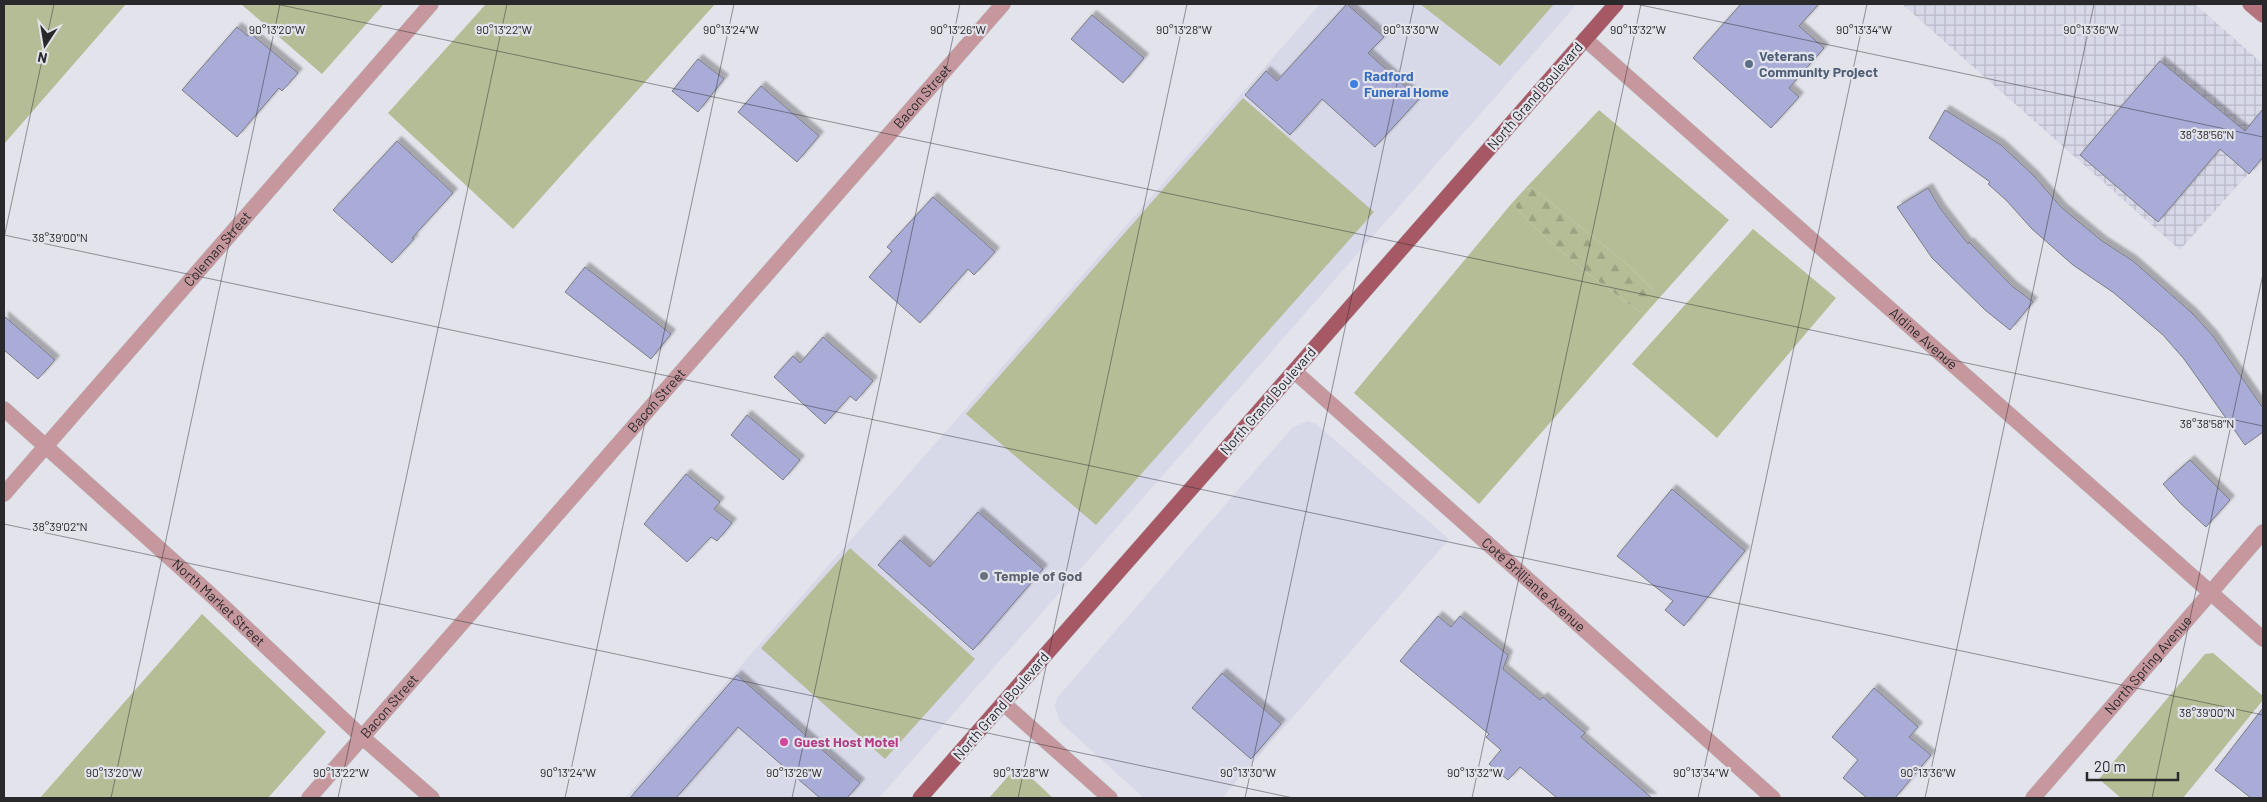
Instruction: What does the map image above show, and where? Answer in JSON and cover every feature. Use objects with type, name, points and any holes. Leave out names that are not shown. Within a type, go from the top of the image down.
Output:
[{"type":"main road","name":"North Grand Boulevard","points":[[920,798],[1616,4]]},
{"type":"main road","points":[[2250,4],[2263,15]]},
{"type":"street","name":"Coleman Street","points":[[4,494],[431,4]]},
{"type":"street","name":"Bacon Street","points":[[309,798],[1003,4]]},
{"type":"street","name":"Aldine Avenue","points":[[1585,39],[2263,639]]},
{"type":"street","name":"Cote Brilliante Avenue","points":[[1294,371],[1774,798]]},
{"type":"street","name":"North Market Street","points":[[4,409],[209,593],[362,737],[432,798]]},
{"type":"street","name":"North Spring Avenue","points":[[2033,798],[2263,532]]},
{"type":"street","points":[[1003,704],[1110,798]]},
{"type":"shaded area","points":[[1320,4],[1577,4],[879,798],[625,798]]},
{"type":"shaded area","points":[[1902,4],[2195,4],[2263,64],[2263,157],[2180,250]]},
{"type":"shaded area","points":[[1308,421],[1316,424],[1449,539],[1222,798],[1144,798],[1060,722],[1055,706],[1057,698],[1293,427]]},
{"type":"green space","points":[[4,4],[126,4],[4,144]]},
{"type":"green space","points":[[241,4],[384,4],[322,74]]},
{"type":"green space","points":[[486,4],[715,4],[513,229],[388,113]]},
{"type":"green space","points":[[1420,4],[1554,4],[1500,66]]},
{"type":"green space","points":[[1243,98],[1374,212],[1096,525],[966,414]]},
{"type":"green space","points":[[1599,110],[1729,220],[1479,504],[1354,393],[1512,203],[1540,233],[1574,262],[1642,313],[1655,292],[1630,267],[1533,188],[1523,191]]},
{"type":"green space","points":[[1533,188],[1630,267],[1655,292],[1653,305],[1642,313],[1591,276],[1540,233],[1512,203],[1523,191]]},
{"type":"green space","points":[[1753,229],[1836,298],[1717,438],[1632,364]]},
{"type":"green space","points":[[850,548],[975,659],[885,759],[761,648]]},
{"type":"green space","points":[[202,614],[326,732],[268,798],[40,798]]},
{"type":"green space","points":[[2213,653],[2263,696],[2263,700],[2183,798],[2121,798],[2099,779],[2205,654]]},
{"type":"green space","points":[[1024,771],[1053,798],[989,798],[1012,772],[1017,777]]},
{"type":"building","name":"Radford Funeral Home","points":[[1347,4],[1384,37],[1368,53],[1419,99],[1375,147],[1322,99],[1290,135],[1245,95],[1266,71],[1277,81]]},
{"type":"building","name":"Veterans Community Project","points":[[1741,4],[1819,4],[1799,26],[1824,48],[1789,88],[1799,97],[1771,128],[1693,58]]},
{"type":"building","points":[[1092,15],[1144,58],[1123,83],[1071,39]]},
{"type":"building","points":[[237,27],[248,36],[250,33],[298,73],[282,91],[279,88],[237,137],[182,90]]},
{"type":"building","points":[[698,59],[724,79],[698,112],[672,91]]},
{"type":"building","points":[[2160,61],[2245,131],[2263,109],[2263,157],[2249,174],[2220,149],[2158,222],[2080,155]]},
{"type":"building","points":[[761,86],[819,136],[797,162],[738,112]]},
{"type":"building","points":[[1945,110],[2001,145],[2034,176],[2062,208],[2102,241],[2133,261],[2192,313],[2213,336],[2263,408],[2263,432],[2245,445],[2184,359],[2163,335],[2114,293],[2073,265],[2032,229],[2006,200],[1988,184],[1990,182],[1929,138]]},
{"type":"building","points":[[397,141],[453,193],[392,263],[333,210]]},
{"type":"building","points":[[1928,188],[1940,208],[1968,244],[1969,242],[2012,286],[2033,302],[2010,330],[1985,310],[1932,258],[1897,207]]},
{"type":"building","points":[[933,197],[995,252],[974,275],[968,269],[920,323],[869,277],[892,251],[887,247]]},
{"type":"building","points":[[585,267],[671,334],[651,359],[565,292]]},
{"type":"building","points":[[4,316],[55,360],[38,379],[4,350]]},
{"type":"building","points":[[823,337],[873,381],[856,401],[850,396],[825,424],[774,377],[793,356],[800,363]]},
{"type":"building","points":[[747,415],[800,460],[783,480],[731,435]]},
{"type":"building","points":[[2190,460],[2230,500],[2206,527],[2163,484]]},
{"type":"building","points":[[686,474],[720,502],[714,509],[732,523],[717,541],[711,537],[687,562],[644,524]]},
{"type":"building","points":[[1672,489],[1745,551],[1684,626],[1665,610],[1673,601],[1617,556]]},
{"type":"building","points":[[978,512],[1043,569],[973,650],[878,565],[900,540],[930,567]]},
{"type":"building","points":[[1438,616],[1451,627],[1460,616],[1508,655],[1503,669],[1540,700],[1543,697],[1585,733],[1581,737],[1652,798],[1557,798],[1520,767],[1508,780],[1489,764],[1501,750],[1486,737],[1489,734],[1400,661]]},
{"type":"building","points":[[1222,673],[1281,724],[1251,759],[1192,708]]},
{"type":"building","name":"Guest Host Motel","points":[[737,675],[860,783],[847,798],[820,798],[738,727],[676,798],[630,798]]},
{"type":"building","points":[[1874,688],[1918,727],[1909,737],[1931,755],[1895,798],[1867,798],[1843,778],[1858,760],[1832,737]]},
{"type":"building","points":[[2263,708],[2263,798],[2251,798],[2215,770]]},
{"type":"place","name":"Veterans Community Project","points":[[1749,64]]},
{"type":"place","name":"Radford Funeral Home","points":[[1354,84]]},
{"type":"place","name":"Temple of God","points":[[984,576]]},
{"type":"place","name":"Guest Host Motel","points":[[784,742]]}]
